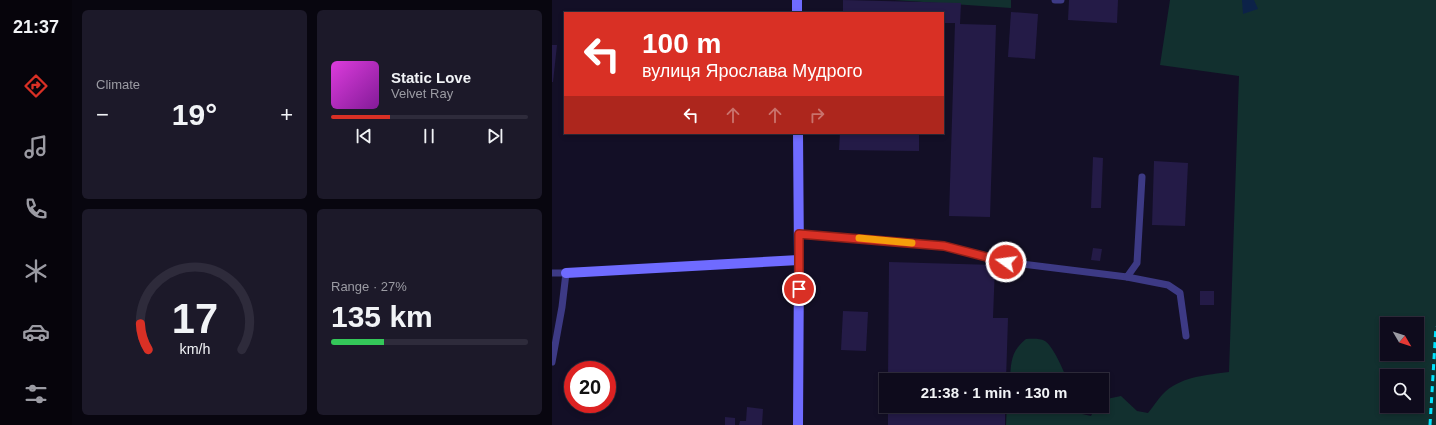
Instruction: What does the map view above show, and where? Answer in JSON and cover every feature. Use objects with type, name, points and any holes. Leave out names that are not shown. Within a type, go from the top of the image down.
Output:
[{"type":"main road","points":[[797,0],[797,12]]},
{"type":"main road","points":[[798,134],[798,425]]},
{"type":"main road","points":[[566,273],[799,260]]},
{"type":"lane","points":[[1055,0],[1061,0]]},
{"type":"lane","points":[[1127,277],[1137,263],[1142,177]]},
{"type":"lane","points":[[799,234],[944,246],[1006,262],[1127,277],[1168,285],[1180,293],[1186,336]]},
{"type":"lane","points":[[552,273],[566,273],[562,307],[552,362]]},
{"type":"green space","points":[[894,0],[1011,0],[1011,8]]},
{"type":"green space","points":[[1170,0],[1436,0],[1436,425],[1006,425],[1007,413],[1081,413],[1091,416],[1092,413],[1109,413],[1109,399],[1121,396],[1137,411],[1148,413],[1163,393],[1180,382],[1204,375],[1229,372],[1239,76],[1160,65]]},
{"type":"green space","points":[[1026,339],[1040,339],[1045,341],[1058,359],[1064,373],[1011,373],[1013,357],[1021,343]]},
{"type":"water","points":[[1242,0],[1254,0],[1258,9],[1243,14]]},
{"type":"building","points":[[843,0],[961,3],[960,24],[996,25],[990,217],[949,216],[955,23],[944,23],[944,12],[843,12]]},
{"type":"building","points":[[1069,0],[1118,0],[1117,23],[1068,20]]},
{"type":"building","points":[[1011,12],[1038,14],[1035,59],[1008,57]]},
{"type":"building","points":[[552,45],[557,45],[553,82],[552,82]]},
{"type":"building","points":[[840,134],[919,134],[919,151],[839,150]]},
{"type":"building","points":[[1093,157],[1103,158],[1101,208],[1091,208]]},
{"type":"building","points":[[1154,161],[1188,163],[1185,226],[1152,225]]},
{"type":"building","points":[[1093,248],[1102,249],[1100,261],[1091,260]]},
{"type":"building","points":[[889,262],[995,265],[993,318],[1008,318],[1006,373],[888,373]]},
{"type":"building","points":[[1200,291],[1214,291],[1214,305],[1200,305]]},
{"type":"building","points":[[843,311],[868,312],[866,351],[841,350]]},
{"type":"building","points":[[747,407],[763,409],[762,425],[739,425],[740,421],[746,421]]},
{"type":"building","points":[[888,413],[1005,413],[1005,425],[888,425]]},
{"type":"building","points":[[725,417],[735,418],[735,425],[725,425]]},
{"type":"railway","points":[[1430,425],[1436,326]]},
{"type":"slow traffic","points":[[859,238],[912,243]]},
{"type":"route","points":[[799,289],[799,234],[828,235],[944,246],[1006,262]]}]
